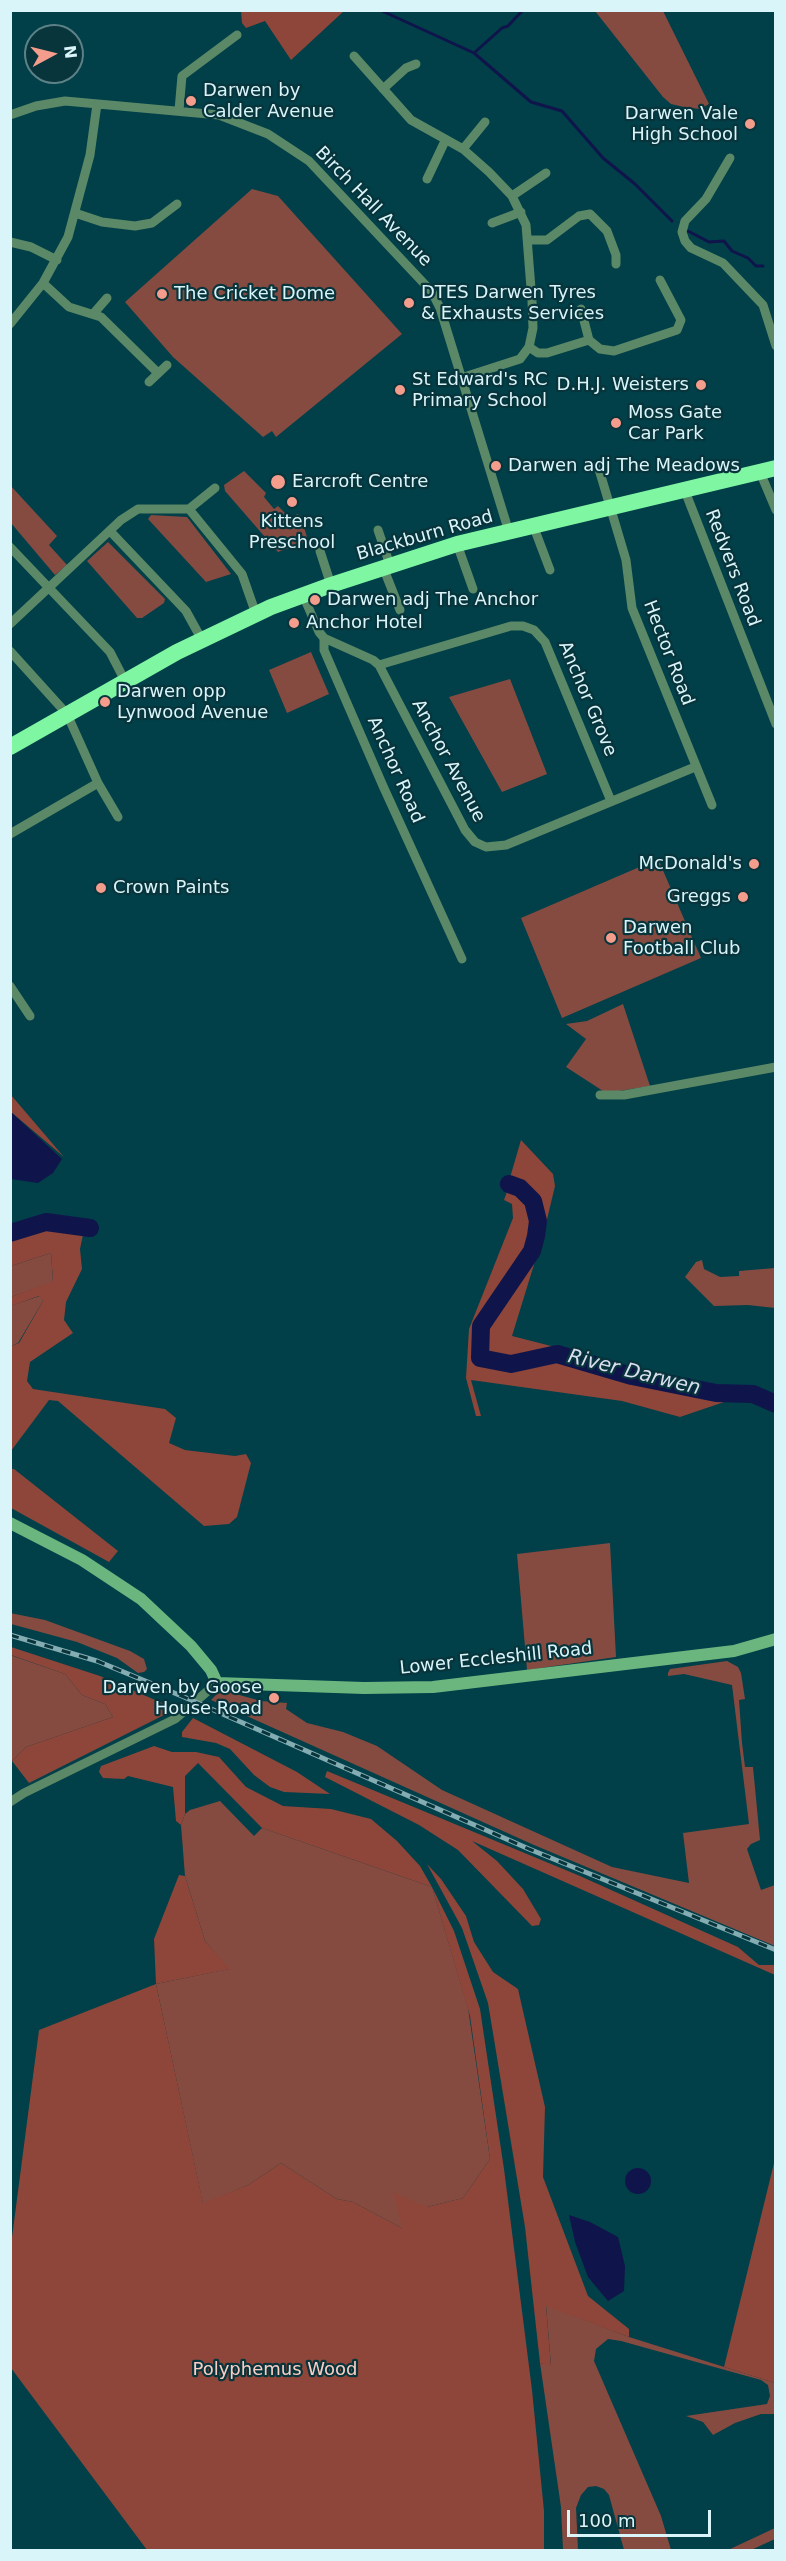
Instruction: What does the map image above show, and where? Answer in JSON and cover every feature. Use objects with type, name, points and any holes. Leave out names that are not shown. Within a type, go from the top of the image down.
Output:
[{"type":"highway","name":"Blackburn Road","points":[[10,747],[202,640],[303,595],[458,544],[768,470]]},
{"type":"street","points":[[179,110],[182,76],[237,35]]},
{"type":"street","points":[[354,56],[411,120],[445,141],[463,148],[512,196],[521,212],[529,240],[532,301],[529,347],[520,359],[461,378]]},
{"type":"street","points":[[384,89],[406,68],[416,64]]},
{"type":"street","name":"Birch Hall Avenue","points":[[10,116],[36,106],[65,102],[219,115],[246,124],[291,147],[309,161],[432,292],[440,308],[509,532]]},
{"type":"street","points":[[10,324],[43,284],[57,260],[75,213],[90,155],[97,104]]},
{"type":"street","points":[[463,148],[485,122]]},
{"type":"street","points":[[427,179],[445,141]]},
{"type":"street","points":[[730,158],[706,199],[685,221],[682,232],[691,248],[723,263],[763,305],[776,346]]},
{"type":"street","points":[[512,196],[546,173]]},
{"type":"street","points":[[75,213],[102,222],[135,226],[152,223],[177,204]]},
{"type":"street","points":[[492,223],[521,212]]},
{"type":"street","points":[[529,240],[547,240],[579,216],[590,214],[607,231],[616,255],[616,264]]},
{"type":"street","points":[[10,242],[31,247],[57,260]]},
{"type":"street","points":[[581,309],[589,340],[600,349],[614,351],[678,330],[681,320],[660,280]]},
{"type":"street","points":[[43,284],[69,307],[101,317],[158,374]]},
{"type":"street","points":[[94,313],[107,298]]},
{"type":"street","points":[[529,347],[538,353],[547,353],[589,340]]},
{"type":"street","points":[[149,382],[166,365]]},
{"type":"street","name":"Hector Road","points":[[598,466],[626,560],[632,608],[712,805]]},
{"type":"street","points":[[768,470],[776,510]]},
{"type":"street","points":[[10,624],[110,531],[138,509],[189,509],[215,488]]},
{"type":"street","name":"Redvers Road","points":[[685,491],[776,724]]},
{"type":"street","points":[[189,509],[242,574],[256,614]]},
{"type":"street","points":[[533,525],[550,570]]},
{"type":"street","points":[[378,530],[386,566],[400,610]]},
{"type":"street","points":[[110,531],[186,611],[202,640]]},
{"type":"street","points":[[458,544],[474,589]]},
{"type":"street","points":[[10,547],[110,652],[125,681]]},
{"type":"street","points":[[320,551],[331,585]]},
{"type":"street","name":"Anchor Road","points":[[303,595],[319,632],[324,638],[324,650],[462,959]]},
{"type":"street","name":"Anchor Grove","points":[[379,665],[511,626],[523,626],[534,630],[545,642],[611,801]]},
{"type":"street","points":[[324,638],[373,660],[379,665]]},
{"type":"street","points":[[10,651],[67,714],[98,783],[118,817]]},
{"type":"street","name":"Anchor Avenue","points":[[379,665],[465,830],[475,842],[493,848],[506,845],[695,766]]},
{"type":"street","points":[[10,834],[98,783]]},
{"type":"street","points":[[10,986],[30,1016]]},
{"type":"street","points":[[600,1095],[624,1095],[776,1067]]},
{"type":"street","points":[[10,1523],[82,1560],[141,1599],[191,1646],[211,1670],[214,1685],[175,1719],[10,1802]]},
{"type":"street","name":"Lower Eccleshill Road","points":[[214,1685],[433,1687],[734,1651],[776,1639]]},
{"type":"shaded area","points":[[595,11],[663,11],[709,104],[700,109],[671,104]]},
{"type":"shaded area","points":[[252,189],[278,196],[402,334],[276,437],[272,431],[263,437],[173,357],[125,302]]},
{"type":"shaded area","points":[[244,471],[266,493],[264,497],[274,509],[278,506],[291,519],[297,514],[301,516],[308,541],[278,552],[225,491],[224,485]]},
{"type":"shaded area","points":[[10,485],[57,536],[49,545],[67,565],[55,575],[11,523]]},
{"type":"shaded area","points":[[151,515],[187,517],[231,574],[206,582],[148,519]]},
{"type":"shaded area","points":[[108,542],[165,599],[164,603],[142,618],[137,618],[87,561]]},
{"type":"shaded area","points":[[311,652],[329,694],[287,713],[269,670]]},
{"type":"shaded area","points":[[510,679],[547,774],[502,792],[449,697]]},
{"type":"shaded area","name":"Darwen Football Club","points":[[658,859],[701,958],[562,1018],[521,918]]},
{"type":"shaded area","points":[[623,1004],[650,1086],[606,1093],[566,1067],[586,1039],[566,1024],[587,1021]]},
{"type":"shaded area","points":[[11,1112],[62,1159],[53,1173],[38,1183],[11,1179]]},
{"type":"shaded area","points":[[51,1253],[53,1282],[11,1297],[11,1266]]},
{"type":"shaded area","points":[[702,1260],[704,1269],[720,1277],[739,1276],[739,1271],[775,1268],[775,1308],[748,1305],[714,1306],[685,1277],[696,1262]]},
{"type":"shaded area","points":[[40,1296],[43,1301],[18,1343],[11,1346],[10,1306]]},
{"type":"shaded area","points":[[610,1543],[616,1657],[527,1670],[517,1554]]},
{"type":"shaded area","points":[[10,1613],[45,1620],[130,1651],[144,1659],[147,1669],[138,1673],[117,1658],[77,1642],[11,1624]]},
{"type":"shaded area","points":[[10,1655],[65,1674],[82,1695],[105,1704],[113,1717],[26,1747],[12,1761]]},
{"type":"shaded area","points":[[727,1661],[738,1667],[741,1673],[745,1699],[739,1700],[742,1743],[745,1767],[753,1767],[760,1840],[751,1844],[747,1849],[761,1890],[775,1885],[775,1946],[534,1845],[211,1700],[219,1692],[225,1691],[261,1701],[287,1703],[286,1709],[307,1723],[343,1732],[377,1746],[442,1790],[612,1867],[689,1883],[683,1833],[749,1824],[732,1685],[684,1674],[668,1676],[668,1673],[670,1669]]},
{"type":"shaded area","points":[[220,1801],[254,1836],[262,1828],[432,1887],[468,2008],[490,2159],[463,2198],[427,2207],[402,2228],[353,2202],[337,2199],[281,2163],[248,2185],[203,2204],[156,1984],[229,1969],[205,1941],[185,1876],[181,1825],[185,1814],[190,1810]]},
{"type":"shaded area","points":[[638,2168],[647,2172],[651,2181],[647,2190],[638,2194],[629,2190],[625,2181],[629,2172]]},
{"type":"shaded area","points":[[569,2215],[590,2222],[618,2237],[625,2266],[624,2291],[608,2301],[588,2277],[575,2242]]},
{"type":"shaded area","points":[[546,2305],[629,2337],[775,2383],[775,2414],[761,2414],[735,2423],[713,2435],[703,2422],[686,2416],[767,2404],[770,2396],[768,2385],[761,2380],[621,2341],[608,2339],[596,2349],[594,2361],[661,2516],[671,2550],[624,2550],[609,2495],[604,2489],[596,2486],[588,2487],[581,2495],[576,2508],[578,2550],[563,2550],[561,2507],[540,2363],[551,2365]]},
{"type":"shaded area","points":[[775,2528],[775,2539],[751,2550],[728,2550]]},
{"type":"green space","points":[[241,10],[344,11],[291,60],[265,21],[246,28],[242,23]]},
{"type":"green space","points":[[11,1095],[64,1157],[11,1112]]},
{"type":"green space","points":[[521,1140],[553,1174],[555,1186],[544,1232],[512,1336],[688,1381],[636,1372],[557,1351],[511,1360],[483,1355],[484,1328],[533,1252],[539,1234],[540,1220],[535,1200],[524,1187],[509,1181]]},
{"type":"green space","points":[[508,1189],[524,1201],[531,1211],[534,1224],[526,1248],[477,1326],[473,1360],[510,1369],[558,1359],[727,1401],[680,1417],[622,1401],[471,1380],[481,1416],[476,1416],[466,1378],[469,1329],[513,1218],[512,1204],[504,1200]]},
{"type":"green space","points":[[45,1227],[84,1230],[80,1249],[82,1269],[66,1302],[64,1320],[73,1333],[30,1362],[27,1381],[33,1389],[165,1409],[176,1418],[169,1443],[185,1450],[235,1456],[246,1454],[251,1463],[237,1517],[229,1524],[204,1526],[58,1401],[49,1400],[11,1451],[11,1346],[19,1343],[43,1301],[39,1296],[11,1306],[11,1297],[53,1281],[51,1253],[11,1266],[11,1238]]},
{"type":"green space","points":[[11,1469],[14,1469],[118,1551],[109,1562],[11,1508]]},
{"type":"green space","points":[[11,1647],[100,1676],[176,1709],[29,1783],[12,1761],[26,1747],[113,1717],[105,1704],[82,1695],[65,1674],[11,1655]]},
{"type":"green space","points":[[193,1718],[297,1772],[330,1794],[284,1792],[270,1787],[254,1775],[230,1749],[216,1743],[182,1737],[182,1732]]},
{"type":"green space","points":[[154,1746],[172,1752],[196,1752],[219,1757],[246,1787],[283,1806],[331,1809],[371,1819],[397,1841],[420,1866],[432,1887],[262,1828],[198,1763],[185,1776],[185,1814],[181,1825],[176,1821],[173,1787],[128,1776],[124,1779],[103,1778],[99,1772],[101,1766]]},
{"type":"green space","points":[[327,1771],[580,1876],[738,1947],[759,1965],[775,1965],[775,1975],[472,1841],[497,1861],[523,1889],[541,1919],[539,1925],[532,1926],[458,1850],[419,1825],[325,1777]]},
{"type":"green space","points":[[427,1864],[441,1879],[466,1916],[474,1942],[493,1972],[518,1989],[545,2107],[543,2177],[588,2296],[629,2329],[629,2337],[546,2306],[551,2366],[540,2363],[525,2227],[488,2003],[462,1928]]},
{"type":"green space","points":[[179,1875],[185,1876],[205,1941],[230,1969],[156,1984],[154,1939]]},
{"type":"green space","name":"Polyphemus Wood","points":[[432,1887],[454,1931],[480,2009],[504,2169],[532,2390],[544,2511],[544,2550],[147,2550],[11,2368],[11,2245],[39,2030],[156,1984],[203,2203],[248,2185],[281,2163],[337,2199],[353,2202],[402,2228],[393,2192],[427,2207],[463,2198],[490,2159],[470,2016]]},
{"type":"green space","points":[[775,2159],[776,2383],[724,2367]]},
{"type":"waterway","points":[[380,10],[474,53],[531,102],[562,111],[603,158],[635,184],[672,221]]},
{"type":"waterway","points":[[474,53],[502,28],[508,26],[523,10]]},
{"type":"waterway","points":[[688,231],[709,242],[724,241],[732,251],[748,258],[756,266],[763,266]]},
{"type":"waterway","name":"River Darwen","points":[[509,1184],[520,1188],[533,1201],[538,1221],[536,1236],[532,1251],[481,1326],[480,1358],[511,1364],[557,1354],[632,1376],[716,1393],[753,1394],[776,1404]]},
{"type":"waterway","name":"River Darwen","points":[[10,1233],[46,1222],[90,1228]]},
{"type":"railway","points":[[10,1635],[97,1661],[529,1849],[776,1950]]},
{"type":"place","name":"Darwen by Calder Avenue","points":[[191,101]]},
{"type":"place","name":"Darwen Vale High School","points":[[750,124]]},
{"type":"place","name":"The Cricket Dome","points":[[162,294]]},
{"type":"place","name":"DTES Darwen Tyres & Exhausts Services","points":[[409,303]]},
{"type":"place","name":"D.H.J. Weisters","points":[[701,385]]},
{"type":"place","name":"St Edward's RC Primary School","points":[[400,390]]},
{"type":"place","name":"Moss Gate Car Park","points":[[616,423]]},
{"type":"place","name":"Darwen adj The Meadows","points":[[496,466]]},
{"type":"place","name":"Earcroft Centre","points":[[278,482]]},
{"type":"place","name":"Kittens Preschool","points":[[292,502]]},
{"type":"place","name":"Darwen adj The Anchor","points":[[315,600]]},
{"type":"place","name":"Anchor Hotel","points":[[294,623]]},
{"type":"place","name":"Darwen opp Lynwood Avenue","points":[[105,702]]},
{"type":"place","name":"McDonald's","points":[[754,864]]},
{"type":"place","name":"Crown Paints","points":[[101,888]]},
{"type":"place","name":"Greggs","points":[[743,897]]},
{"type":"place","name":"Darwen Football Club","points":[[611,938]]},
{"type":"place","name":"Darwen by Goose House Road","points":[[274,1698]]}]
